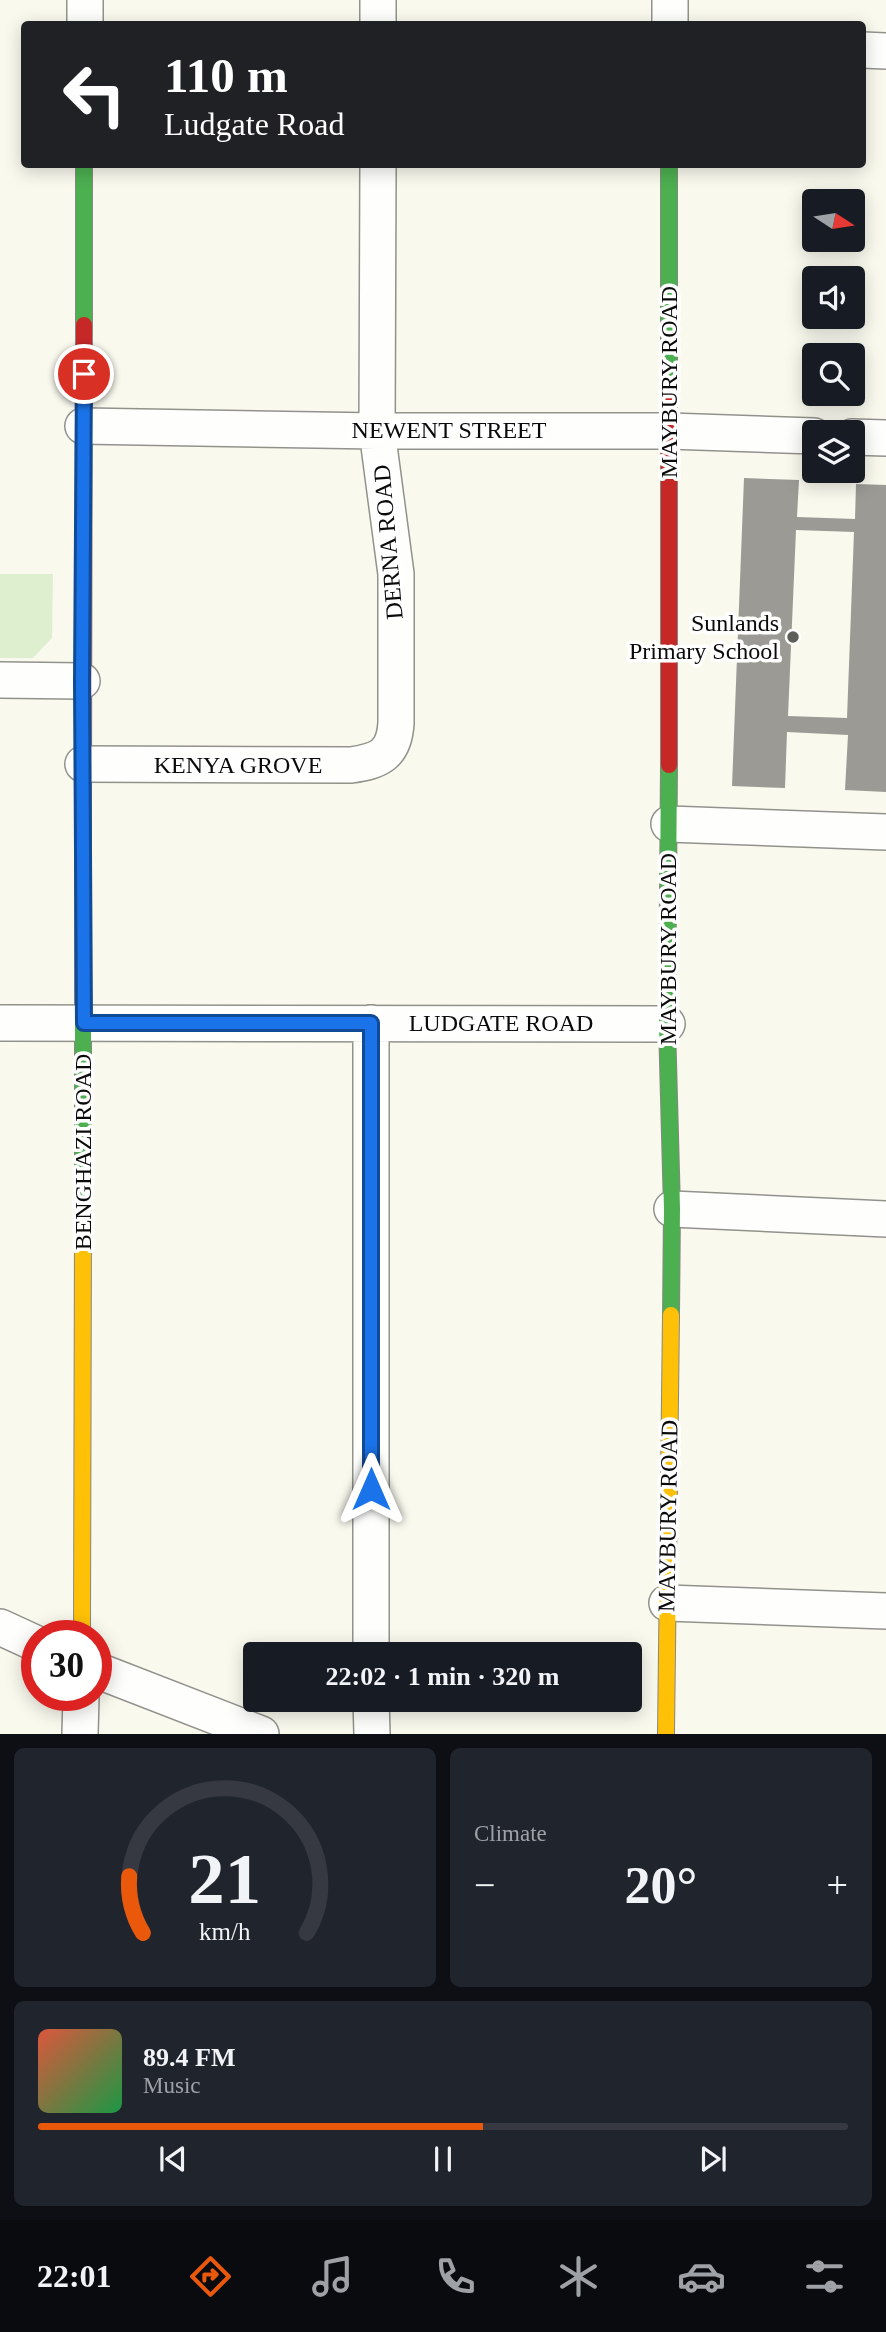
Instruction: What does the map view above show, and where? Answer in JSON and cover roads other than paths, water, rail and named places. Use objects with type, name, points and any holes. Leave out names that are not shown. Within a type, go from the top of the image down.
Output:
[{"type":"street","points":[[85,0],[85,21]]},
{"type":"street","points":[[378,0],[378,21]]},
{"type":"street","points":[[670,0],[670,21]]},
{"type":"street","points":[[866,50],[886,51]]},
{"type":"street","name":"BENGHAZI ROAD","points":[[82,1620],[84,168]]},
{"type":"street","name":"DERNA ROAD","points":[[378,168],[377,431],[396,574],[396,723],[393,742],[388,750]]},
{"type":"street","name":"MAYBURY ROAD","points":[[666,1734],[672,1209],[667,1024],[670,168]]},
{"type":"street","name":"NEWENT STREET","points":[[83,426],[377,431],[669,431],[802,436]]},
{"type":"street","points":[[865,437],[886,438]]},
{"type":"street","points":[[0,680],[82,681]]},
{"type":"street","name":"KENYA GROVE","points":[[83,764],[351,765],[376,760],[388,750]]},
{"type":"street","points":[[669,824],[886,832]]},
{"type":"street","name":"LUDGATE ROAD","points":[[0,1023],[667,1024]]},
{"type":"street","points":[[371,1023],[371,1642]]},
{"type":"street","points":[[672,1209],[886,1219]]},
{"type":"street","points":[[667,1603],[886,1611]]},
{"type":"street","points":[[0,1627],[21,1637]]},
{"type":"street","points":[[112,1677],[261,1734]]},
{"type":"street","points":[[80,1734],[81,1711]]},
{"type":"street","points":[[371,1712],[372,1734]]},
{"type":"place","name":"Sunlands Primary School","points":[[793,637]]}]
